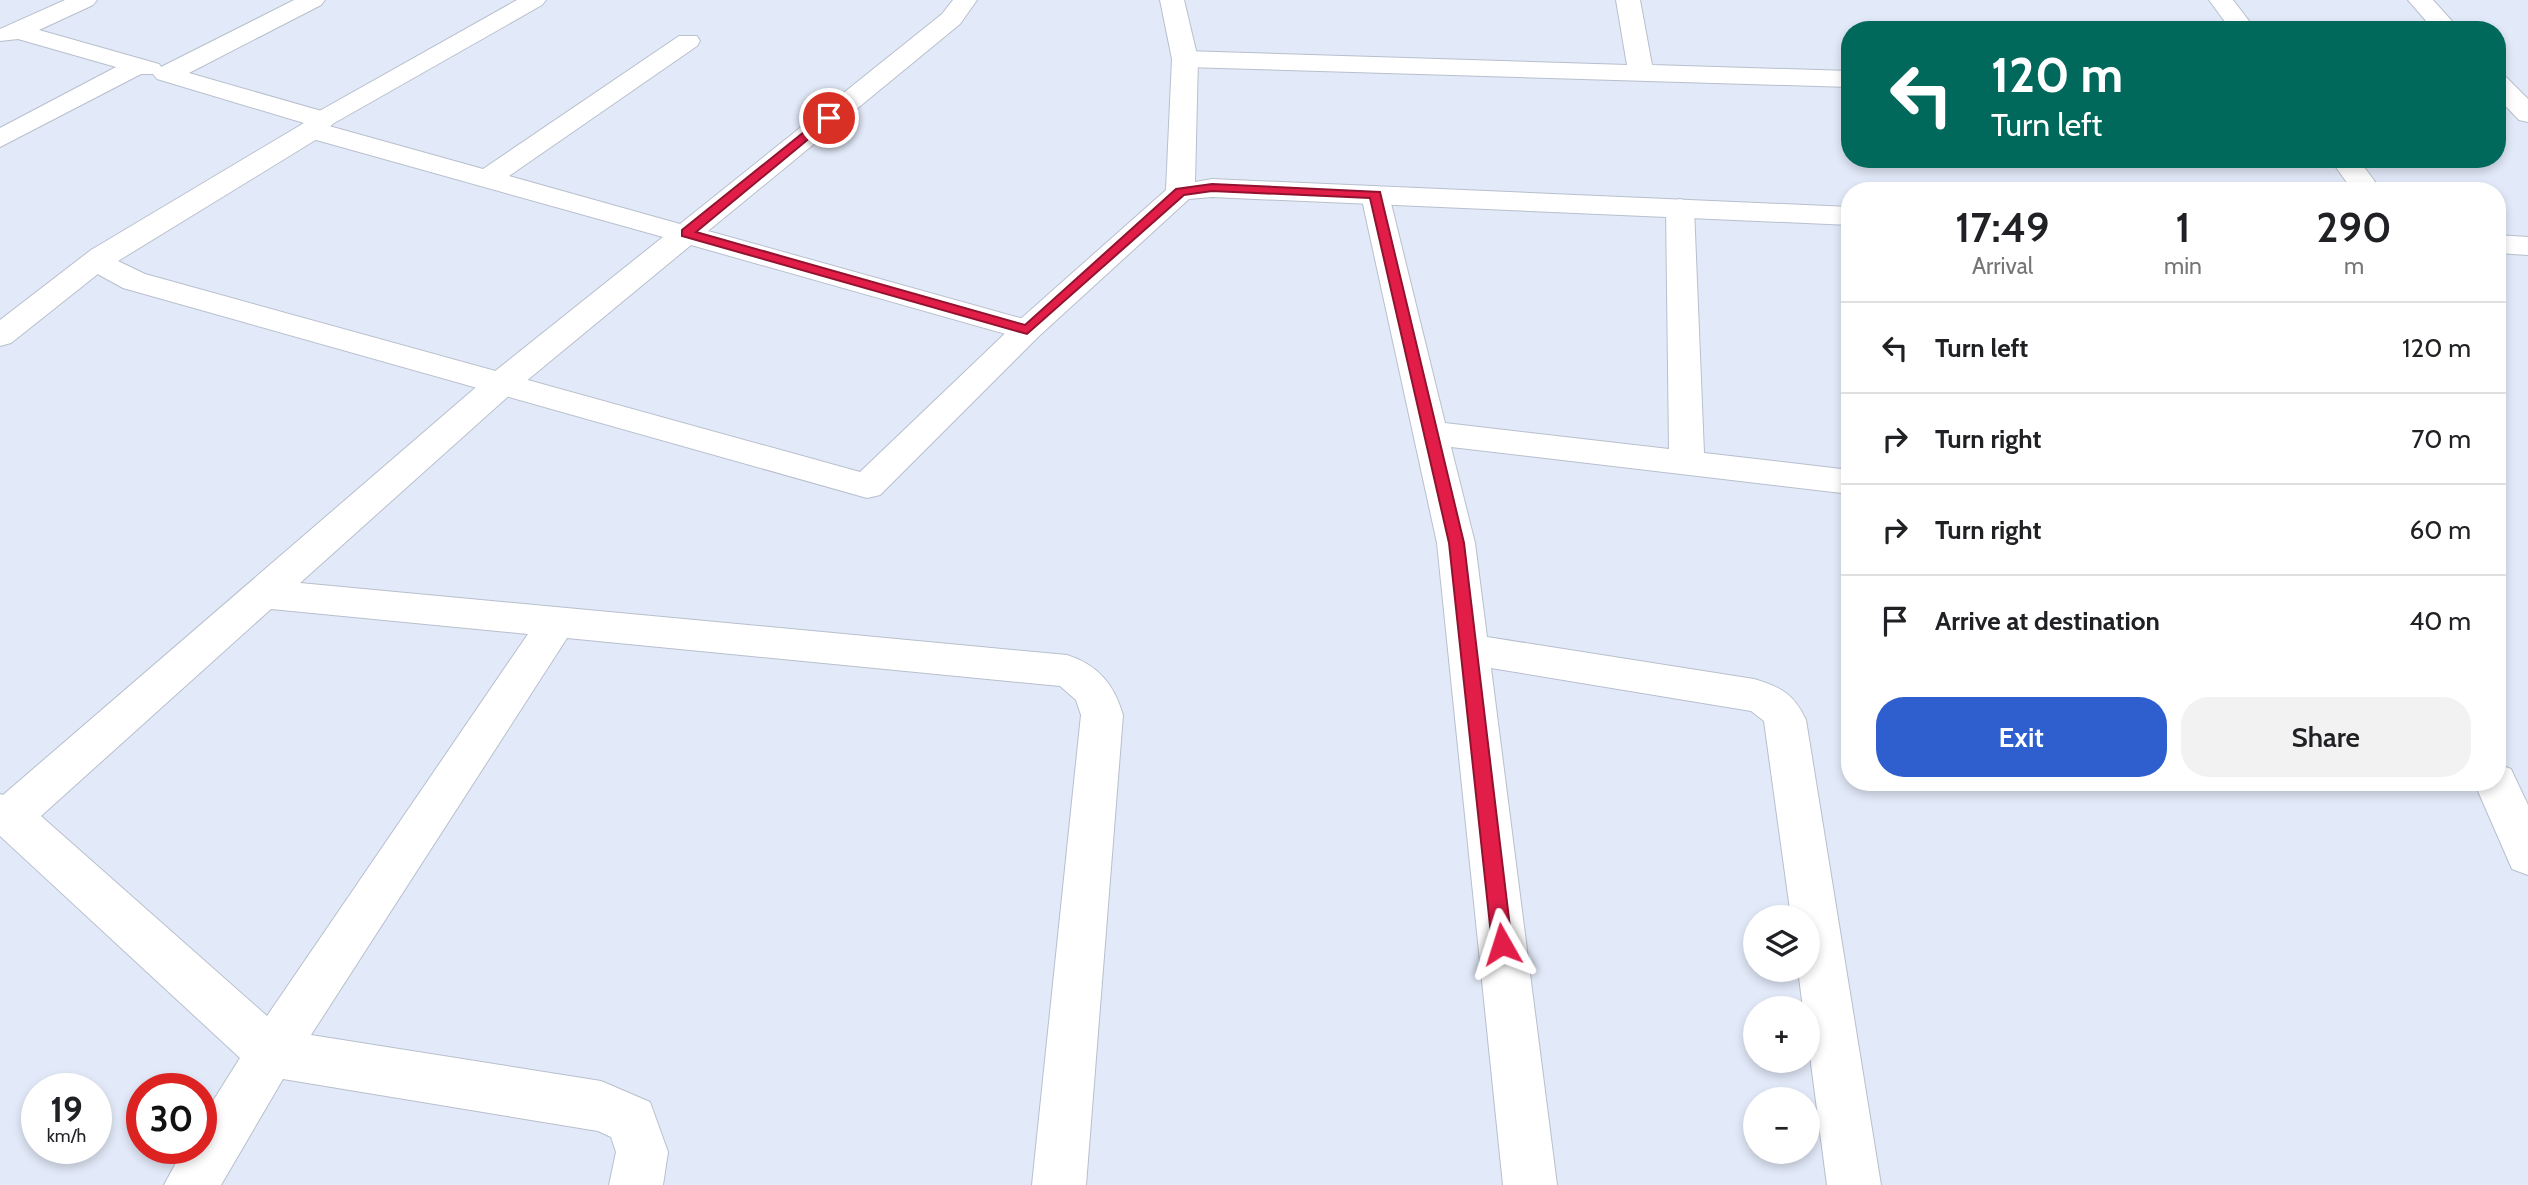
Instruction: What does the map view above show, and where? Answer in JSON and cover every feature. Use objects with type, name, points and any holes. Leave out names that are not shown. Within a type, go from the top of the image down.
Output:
[{"type":"street","points":[[8,34],[85,0]]},
{"type":"street","points":[[0,139],[313,0]]},
{"type":"street","points":[[0,336],[102,256],[318,125],[534,0]]},
{"type":"street","points":[[636,1185],[642,1152],[632,1120],[601,1107],[271,1053],[4,815],[501,384],[951,19],[965,0]]},
{"type":"street","points":[[1172,0],[1185,59],[1180,192]]},
{"type":"street","points":[[1628,0],[1641,73]]},
{"type":"street","points":[[2221,0],[2237,21]]},
{"type":"street","points":[[2420,0],[2440,21]]},
{"type":"street","points":[[8,34],[152,70],[488,178],[1027,330]]},
{"type":"street","points":[[488,178],[688,41]]},
{"type":"street","points":[[1185,59],[1841,79]]},
{"type":"street","points":[[2506,91],[2528,114]]},
{"type":"street","points":[[102,256],[103,265],[134,281],[867,486],[1027,330],[1180,192],[1212,188],[1841,216]]},
{"type":"street","points":[[1376,195],[1457,543],[1530,1185]]},
{"type":"street","points":[[1680,208],[1687,463]]},
{"type":"street","points":[[2506,245],[2528,246]]},
{"type":"street","points":[[1432,433],[1841,481]]},
{"type":"street","points":[[262,594],[1067,671],[1087,681],[1098,697],[1102,715],[1059,1185]]},
{"type":"street","points":[[191,1185],[271,1053],[557,622]]},
{"type":"street","points":[[1468,649],[1754,695],[1770,700],[1780,709],[1785,720],[1854,1185]]},
{"type":"street","points":[[2501,791],[2528,855]]},
{"type":"route","points":[[829,118],[687,233],[1027,330],[1180,192],[1212,188],[1376,195],[1457,543],[1502,944]]}]
